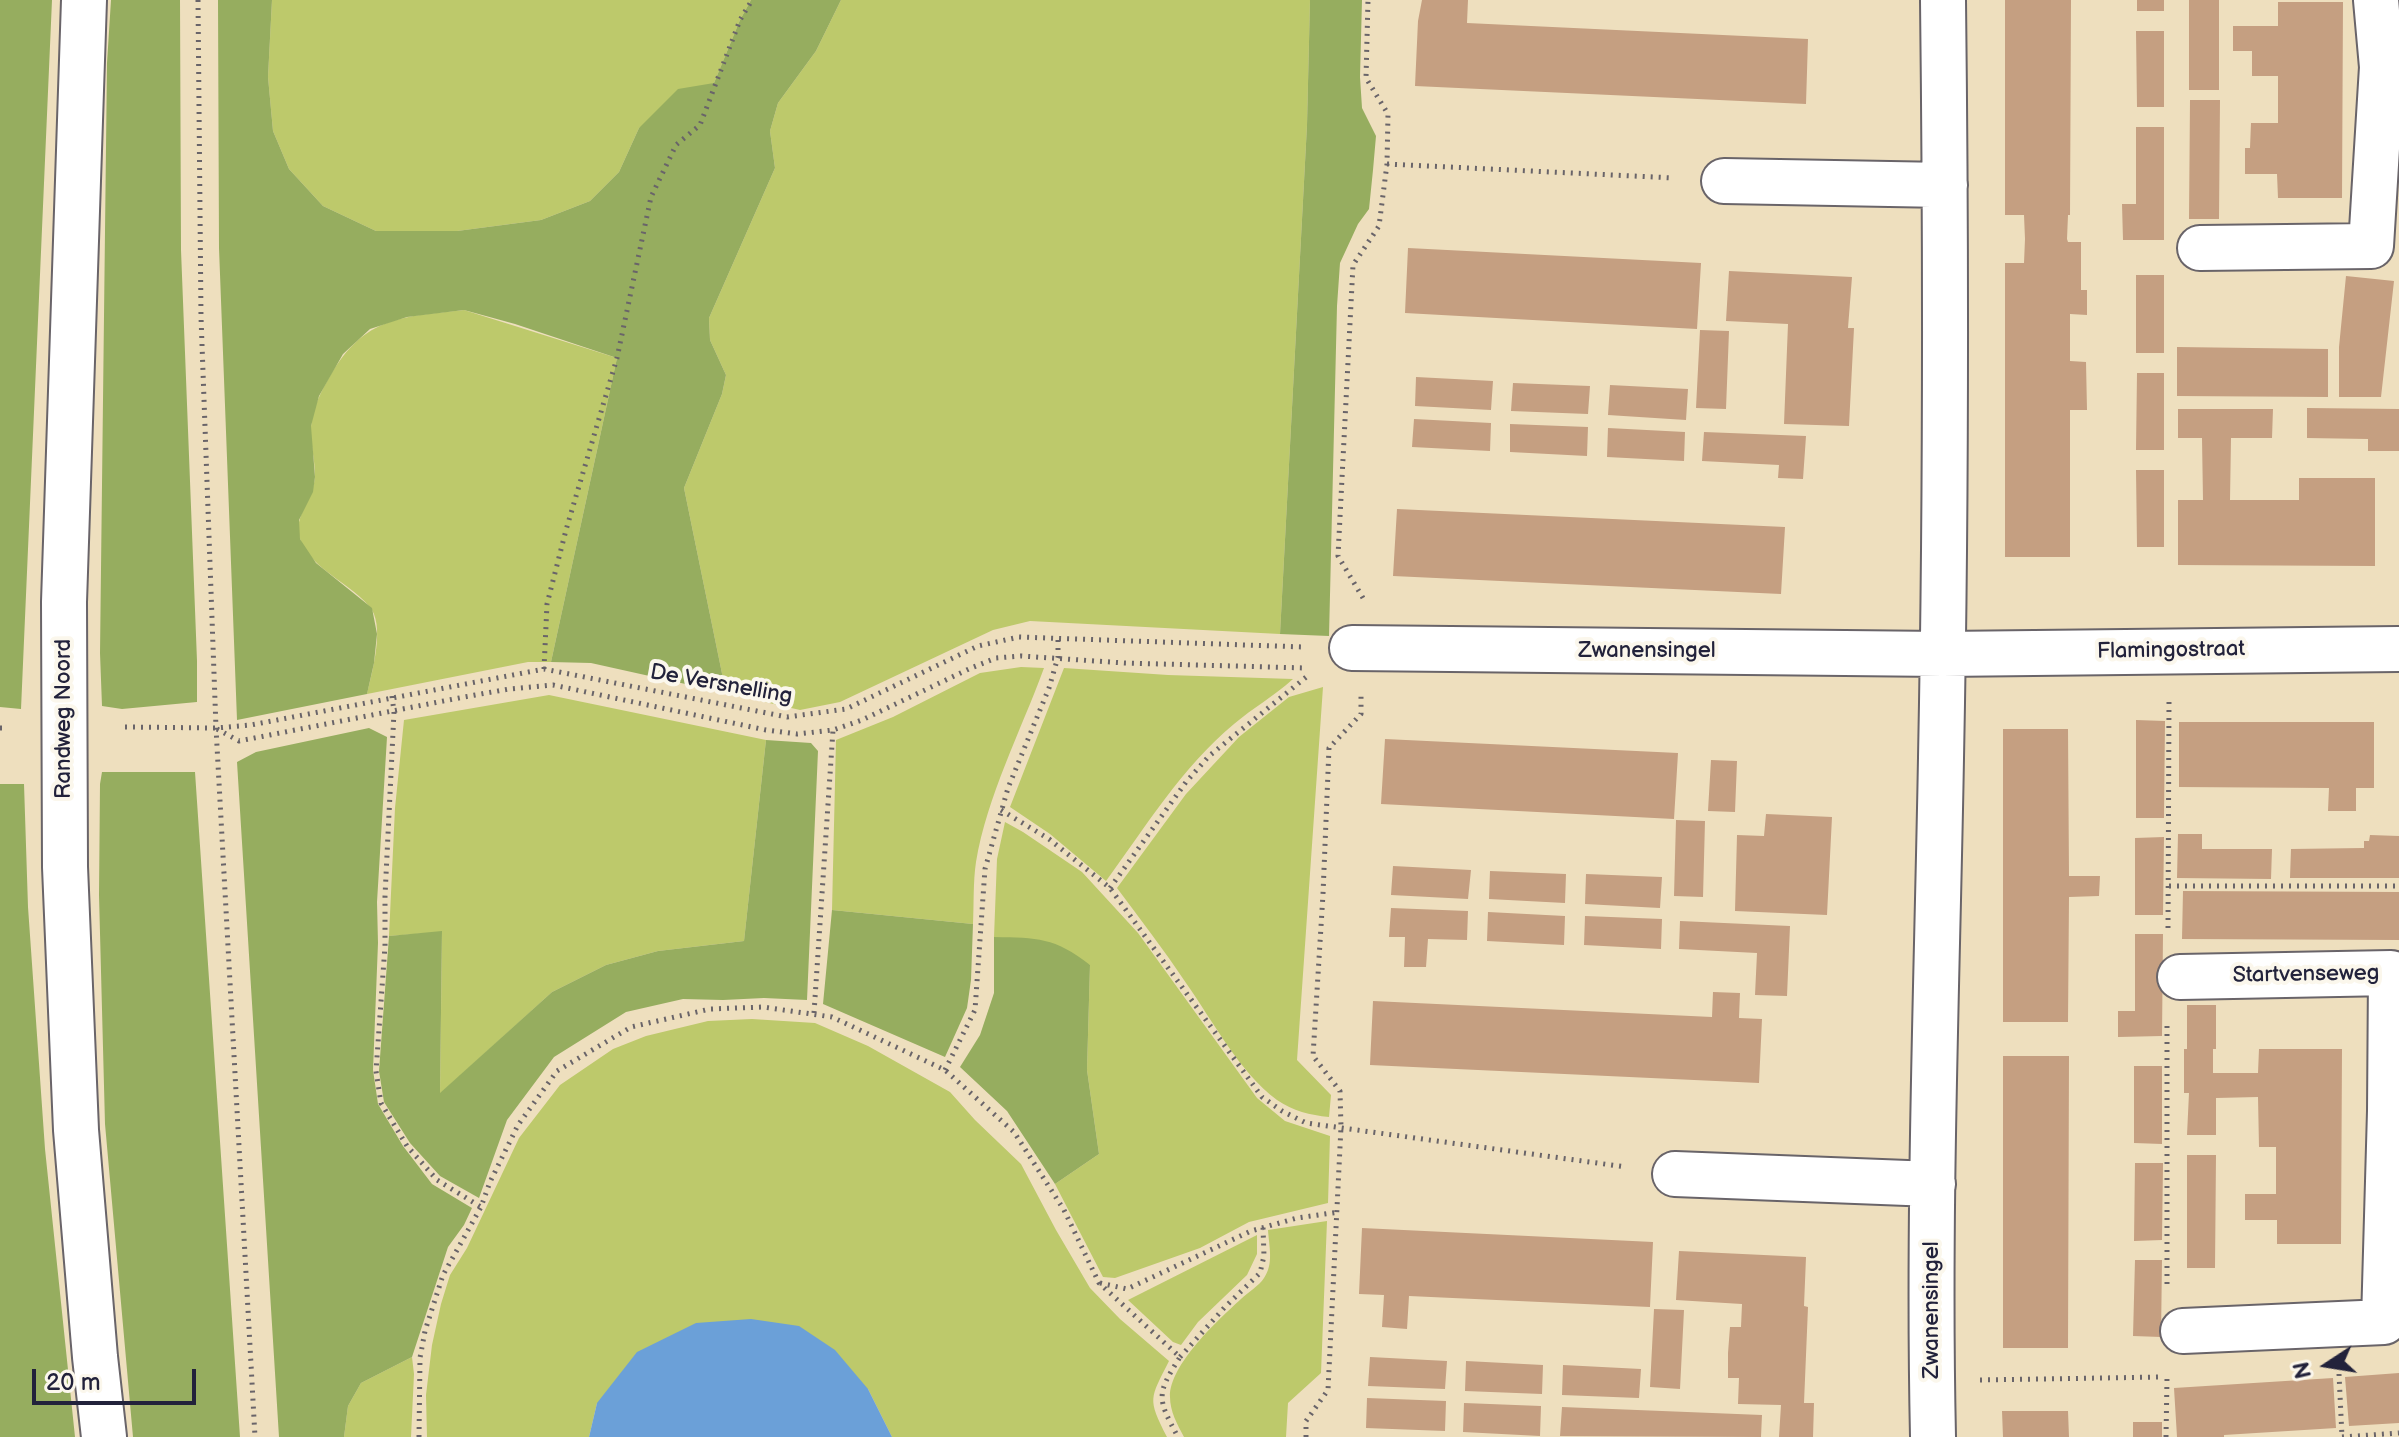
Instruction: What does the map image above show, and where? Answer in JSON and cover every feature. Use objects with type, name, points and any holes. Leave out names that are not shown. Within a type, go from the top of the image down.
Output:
[{"type":"street","name":"Randweg Noord","points":[[84,0],[64,602],[65,867],[76,1130],[104,1437]]},
{"type":"street","name":"Zwanensingel","points":[[1933,1437],[1933,1184],[1943,654],[1943,0]]},
{"type":"street","points":[[2200,248],[2371,246],[2390,65],[2376,0]]},
{"type":"street","points":[[1724,181],[1945,185]]},
{"type":"street","name":"Zwanensingel","points":[[1357,649],[1943,654]]},
{"type":"street","name":"Flamingostraat","points":[[1943,654],[2399,649]]},
{"type":"street","name":"Startvenseweg","points":[[2175,1313],[2336,1324],[2384,1322],[2394,1111],[2391,973],[2180,977]]},
{"type":"street","points":[[1675,1174],[1933,1184]]},
{"type":"path","points":[[198,0],[201,317],[216,728],[255,1437]]},
{"type":"path","points":[[544,669],[547,604],[617,358],[651,197],[676,145],[700,125],[740,20],[752,0]]},
{"type":"path","points":[[1306,1437],[1306,1421],[1328,1390],[1339,1212],[1340,1091],[1313,1056],[1329,748],[1361,714],[1357,649],[1363,598],[1338,556],[1353,265],[1379,226],[1387,164],[1388,114],[1366,78],[1368,0]]},
{"type":"path","points":[[1387,164],[1724,181]]},
{"type":"path","name":"De Versnelling","points":[[125,727],[216,728],[251,725],[544,669],[787,717],[846,709],[978,646],[1019,637],[1357,649]]},
{"type":"path","points":[[945,1070],[975,1010],[985,869],[1008,788],[1049,688],[1058,657],[1058,640]]},
{"type":"path","points":[[2168,651],[2168,932]]},
{"type":"path","points":[[216,728],[239,741],[509,689],[553,685],[797,734],[833,730],[862,720],[996,658],[1058,657],[1125,663],[1319,669],[1293,686],[1209,756],[1186,782],[1110,888]]},
{"type":"path","points":[[392,696],[394,712],[385,946],[376,1071],[381,1103],[407,1146],[437,1180],[481,1207]]},
{"type":"path","points":[[814,1013],[833,730]]},
{"type":"path","points":[[1001,810],[1049,839],[1110,888],[1262,1097],[1282,1111],[1306,1123],[1675,1174]]},
{"type":"path","points":[[2169,886],[2399,886]]},
{"type":"path","points":[[419,1437],[418,1384],[425,1331],[443,1275],[481,1207],[518,1125],[557,1071],[631,1027],[710,1009],[763,1007],[832,1017],[945,1070],[1014,1132],[1064,1210],[1099,1283],[1180,1357]]},
{"type":"path","points":[[2167,1024],[2175,1313]]},
{"type":"path","points":[[1099,1283],[1127,1289],[1263,1227],[1339,1212]]},
{"type":"path","points":[[1178,1437],[1161,1400],[1163,1384],[1180,1357],[1260,1273],[1264,1256],[1263,1227]]},
{"type":"path","points":[[2336,1324],[2342,1437],[2399,1433]]},
{"type":"path","points":[[1932,1381],[2167,1377],[2166,1437]]},
{"type":"green space","points":[[0,0],[52,0],[21,709],[0,707]]},
{"type":"green space","points":[[111,0],[180,0],[181,250],[197,661],[197,702],[122,709],[102,706],[100,653],[107,63]]},
{"type":"green space","points":[[218,0],[272,0],[268,77],[273,131],[289,169],[323,206],[376,231],[457,231],[541,220],[590,201],[619,172],[639,128],[678,89],[714,83],[751,0],[841,0],[816,51],[778,103],[770,131],[775,168],[709,318],[710,340],[726,375],[722,394],[684,488],[726,693],[591,663],[551,662],[617,358],[464,310],[407,317],[370,329],[343,354],[319,396],[311,426],[315,477],[313,492],[299,520],[300,539],[316,563],[372,608],[377,634],[367,694],[237,720],[219,248]]},
{"type":"green space","points":[[272,0],[751,0],[714,83],[639,128],[619,172],[590,201],[541,220],[457,231],[376,231],[323,206],[289,169],[273,131],[268,77]]},
{"type":"green space","points":[[841,0],[1310,0],[1307,125],[1280,634],[1030,621],[993,630],[840,702],[800,710],[726,693],[684,488],[722,394],[726,375],[710,340],[709,318],[775,168],[770,131],[778,103],[816,51]]},
{"type":"green space","points":[[1310,0],[1362,0],[1362,108],[1376,136],[1369,209],[1358,224],[1340,263],[1329,636],[1280,634],[1307,125]]},
{"type":"green space","points":[[464,310],[617,358],[551,662],[528,662],[367,694],[376,648],[377,624],[374,614],[359,596],[311,557],[298,531],[314,483],[313,413],[323,388],[343,356],[371,331],[403,318]]},
{"type":"green space","points":[[1021,667],[1044,668],[996,788],[981,837],[975,870],[973,924],[832,910],[836,740],[893,717],[980,673]]},
{"type":"green space","points":[[1064,668],[1293,679],[1234,724],[1198,759],[1106,881],[1050,834],[1010,807]]},
{"type":"green space","points":[[1323,687],[1297,1060],[1331,1095],[1329,1117],[1302,1112],[1283,1104],[1263,1088],[1227,1045],[1117,888],[1186,794],[1239,737],[1289,697]]},
{"type":"green space","points":[[549,695],[766,740],[744,941],[658,951],[606,965],[552,992],[440,1094],[442,932],[389,936],[395,808],[404,720]]},
{"type":"green space","points":[[369,728],[387,737],[377,902],[373,1070],[378,1104],[403,1146],[432,1184],[472,1208],[448,1247],[412,1357],[361,1383],[348,1406],[344,1437],[279,1437],[237,762],[256,752]]},
{"type":"green space","points":[[766,740],[811,743],[818,751],[807,1000],[683,999],[626,1012],[554,1057],[507,1120],[479,1198],[440,1176],[410,1143],[384,1102],[379,1071],[389,936],[442,931],[440,1093],[552,992],[606,965],[658,951],[744,941]]},
{"type":"green space","points":[[102,772],[195,772],[240,1437],[133,1437],[105,1124],[99,895]]},
{"type":"green space","points":[[0,784],[24,784],[28,907],[45,1149],[75,1437],[0,1437]]},
{"type":"green space","points":[[1005,822],[1082,872],[1138,933],[1257,1098],[1285,1121],[1330,1136],[1328,1203],[1249,1222],[1200,1248],[1115,1278],[1103,1277],[1055,1184],[1099,1154],[1087,1070],[1090,965],[994,937],[997,859]]},
{"type":"green space","points":[[832,910],[973,924],[967,1008],[945,1057],[823,1004]]},
{"type":"green space","points":[[994,937],[1045,941],[1066,949],[1090,965],[1087,1070],[1099,1154],[1055,1184],[1007,1111],[960,1067],[980,1035],[994,993]]},
{"type":"green space","points":[[752,1019],[815,1023],[868,1046],[950,1092],[1021,1164],[1090,1288],[1120,1319],[1169,1361],[1153,1399],[1167,1437],[892,1437],[868,1389],[597,1403],[589,1437],[427,1437],[426,1395],[432,1345],[450,1275],[467,1248],[519,1138],[560,1085],[613,1049],[646,1036],[708,1021]]},
{"type":"green space","points":[[1327,1221],[1321,1373],[1288,1403],[1286,1437],[1184,1437],[1171,1407],[1172,1384],[1186,1357],[1197,1344],[1264,1278],[1270,1261],[1268,1230]]},
{"type":"green space","points":[[1257,1235],[1257,1254],[1247,1275],[1198,1322],[1181,1345],[1173,1342],[1128,1300]]},
{"type":"green space","points":[[412,1357],[411,1437],[344,1437],[348,1406],[361,1383]]},
{"type":"water","points":[[751,1319],[799,1326],[835,1350],[868,1389],[892,1437],[589,1437],[597,1403],[637,1352],[696,1323]]},
{"type":"building","points":[[1422,0],[1468,0],[1467,23],[1808,39],[1806,104],[1415,86]]},
{"type":"building","points":[[2005,0],[2071,0],[2070,215],[2067,239],[2068,242],[2081,242],[2081,290],[2087,290],[2087,315],[2070,314],[2070,361],[2086,362],[2087,410],[2070,410],[2070,557],[2005,557],[2005,263],[2024,263],[2025,239],[2024,215],[2005,215]]},
{"type":"building","points":[[2137,0],[2164,0],[2164,11],[2137,11]]},
{"type":"building","points":[[2189,0],[2219,0],[2219,90],[2189,90]]},
{"type":"building","points":[[2278,2],[2343,2],[2342,198],[2278,198],[2277,174],[2245,174],[2245,148],[2250,148],[2251,123],[2278,123],[2278,76],[2252,76],[2252,51],[2233,51],[2233,26],[2278,26]]},
{"type":"building","points":[[2136,31],[2164,31],[2164,107],[2137,107]]},
{"type":"building","points":[[2190,100],[2220,100],[2219,219],[2189,219]]},
{"type":"building","points":[[2136,127],[2164,127],[2164,240],[2123,240],[2122,204],[2136,204]]},
{"type":"building","points":[[1408,248],[1701,263],[1697,329],[1405,313]]},
{"type":"building","points":[[1729,271],[1852,277],[1848,328],[1854,328],[1849,426],[1784,424],[1788,324],[1726,321]]},
{"type":"building","points":[[2136,275],[2164,275],[2164,353],[2136,353]]},
{"type":"building","points":[[2346,276],[2394,281],[2381,397],[2339,397],[2339,347]]},
{"type":"building","points":[[1700,330],[1729,331],[1726,409],[1696,408]]},
{"type":"building","points":[[2177,347],[2328,349],[2328,397],[2177,396]]},
{"type":"building","points":[[2137,373],[2164,373],[2164,450],[2136,450]]},
{"type":"building","points":[[1416,377],[1493,381],[1491,410],[1415,406]]},
{"type":"building","points":[[1513,383],[1590,386],[1588,414],[1511,411]]},
{"type":"building","points":[[1610,385],[1688,389],[1686,420],[1608,415]]},
{"type":"building","points":[[2307,408],[2399,409],[2399,451],[2368,451],[2368,439],[2307,438]]},
{"type":"building","points":[[2178,409],[2273,409],[2272,438],[2231,438],[2230,500],[2299,500],[2299,478],[2375,478],[2375,566],[2178,565],[2178,500],[2203,500],[2202,438],[2178,438]]},
{"type":"building","points":[[1414,419],[1491,423],[1490,451],[1412,447]]},
{"type":"building","points":[[1510,424],[1588,427],[1587,456],[1510,452]]},
{"type":"building","points":[[1608,428],[1685,432],[1684,461],[1607,457]]},
{"type":"building","points":[[1704,432],[1806,436],[1803,479],[1778,478],[1779,465],[1702,461]]},
{"type":"building","points":[[2136,470],[2164,470],[2164,547],[2137,547]]},
{"type":"building","points":[[1397,509],[1785,527],[1781,594],[1393,576]]},
{"type":"building","points":[[2136,720],[2165,721],[2164,818],[2136,818]]},
{"type":"building","points":[[2179,722],[2374,722],[2374,788],[2356,788],[2356,811],[2328,811],[2329,788],[2179,787]]},
{"type":"building","points":[[2003,729],[2068,729],[2069,876],[2100,876],[2099,896],[2069,897],[2068,1022],[2003,1022]]},
{"type":"building","points":[[1385,739],[1678,753],[1674,819],[1381,804]]},
{"type":"building","points":[[1711,760],[1737,761],[1735,812],[1708,811]]},
{"type":"building","points":[[1766,814],[1832,817],[1827,915],[1735,911],[1737,835],[1764,836]]},
{"type":"building","points":[[1676,820],[1705,821],[1703,897],[1674,896]]},
{"type":"building","points":[[2178,834],[2202,834],[2202,849],[2272,849],[2271,879],[2177,878]]},
{"type":"building","points":[[2370,835],[2399,836],[2399,878],[2290,878],[2291,849],[2364,848],[2364,841],[2369,841]]},
{"type":"building","points":[[2164,837],[2163,915],[2135,915],[2135,838]]},
{"type":"building","points":[[1393,866],[1471,870],[1468,899],[1391,895]]},
{"type":"building","points":[[1490,871],[1566,874],[1565,903],[1489,899]]},
{"type":"building","points":[[1586,874],[1662,877],[1660,908],[1585,904]]},
{"type":"building","points":[[2183,891],[2399,892],[2399,940],[2182,939]]},
{"type":"building","points":[[1391,908],[1468,911],[1467,940],[1428,939],[1426,967],[1404,967],[1405,937],[1389,937]]},
{"type":"building","points":[[1488,912],[1565,916],[1564,945],[1487,941]]},
{"type":"building","points":[[1585,916],[1662,919],[1661,949],[1584,945]]},
{"type":"building","points":[[1680,921],[1790,926],[1787,996],[1755,995],[1757,953],[1679,949]]},
{"type":"building","points":[[2135,934],[2163,934],[2162,1036],[2118,1037],[2118,1011],[2135,1011]]},
{"type":"building","points":[[1713,992],[1740,993],[1739,1018],[1762,1019],[1759,1083],[1370,1065],[1373,1001],[1712,1017]]},
{"type":"building","points":[[2187,1005],[2216,1005],[2213,1073],[2258,1073],[2259,1049],[2342,1049],[2341,1244],[2277,1244],[2277,1220],[2245,1220],[2245,1194],[2276,1194],[2276,1147],[2259,1147],[2258,1097],[2216,1098],[2216,1135],[2187,1135],[2189,1093],[2184,1093],[2184,1049],[2187,1049]]},
{"type":"building","points":[[2003,1056],[2069,1056],[2068,1348],[2003,1348]]},
{"type":"building","points":[[2134,1066],[2162,1066],[2162,1144],[2134,1143]]},
{"type":"building","points":[[2187,1155],[2216,1155],[2215,1268],[2187,1268]]},
{"type":"building","points":[[2135,1163],[2163,1163],[2162,1240],[2134,1241]]},
{"type":"building","points":[[1362,1228],[1653,1242],[1650,1307],[1409,1296],[1407,1329],[1382,1327],[1384,1295],[1359,1294]]},
{"type":"building","points":[[1679,1251],[1806,1257],[1804,1306],[1808,1307],[1804,1403],[1814,1403],[1813,1437],[1779,1437],[1781,1405],[1738,1404],[1739,1378],[1728,1378],[1728,1353],[1730,1327],[1741,1327],[1742,1304],[1676,1300]]},
{"type":"building","points":[[2135,1260],[2162,1260],[2161,1337],[2133,1336]]},
{"type":"building","points":[[1654,1309],[1684,1310],[1680,1389],[1650,1387]]},
{"type":"building","points":[[1370,1357],[1447,1361],[1445,1389],[1368,1386]]},
{"type":"building","points":[[1466,1361],[1543,1365],[1542,1394],[1465,1391]]},
{"type":"building","points":[[1563,1365],[1641,1369],[1639,1398],[1562,1395]]},
{"type":"building","points":[[2399,1373],[2399,1423],[2349,1426],[2345,1377]]},
{"type":"building","points":[[2333,1378],[2336,1428],[2224,1437],[2177,1437],[2174,1388]]},
{"type":"building","points":[[1367,1398],[1446,1401],[1445,1431],[1366,1428]]},
{"type":"building","points":[[1464,1403],[1541,1406],[1540,1436],[1463,1432]]},
{"type":"building","points":[[1562,1407],[1762,1415],[1761,1437],[1560,1436]]},
{"type":"building","points":[[2002,1411],[2068,1411],[2069,1437],[2003,1437]]},
{"type":"building","points":[[2133,1422],[2162,1422],[2162,1437],[2133,1437]]}]
